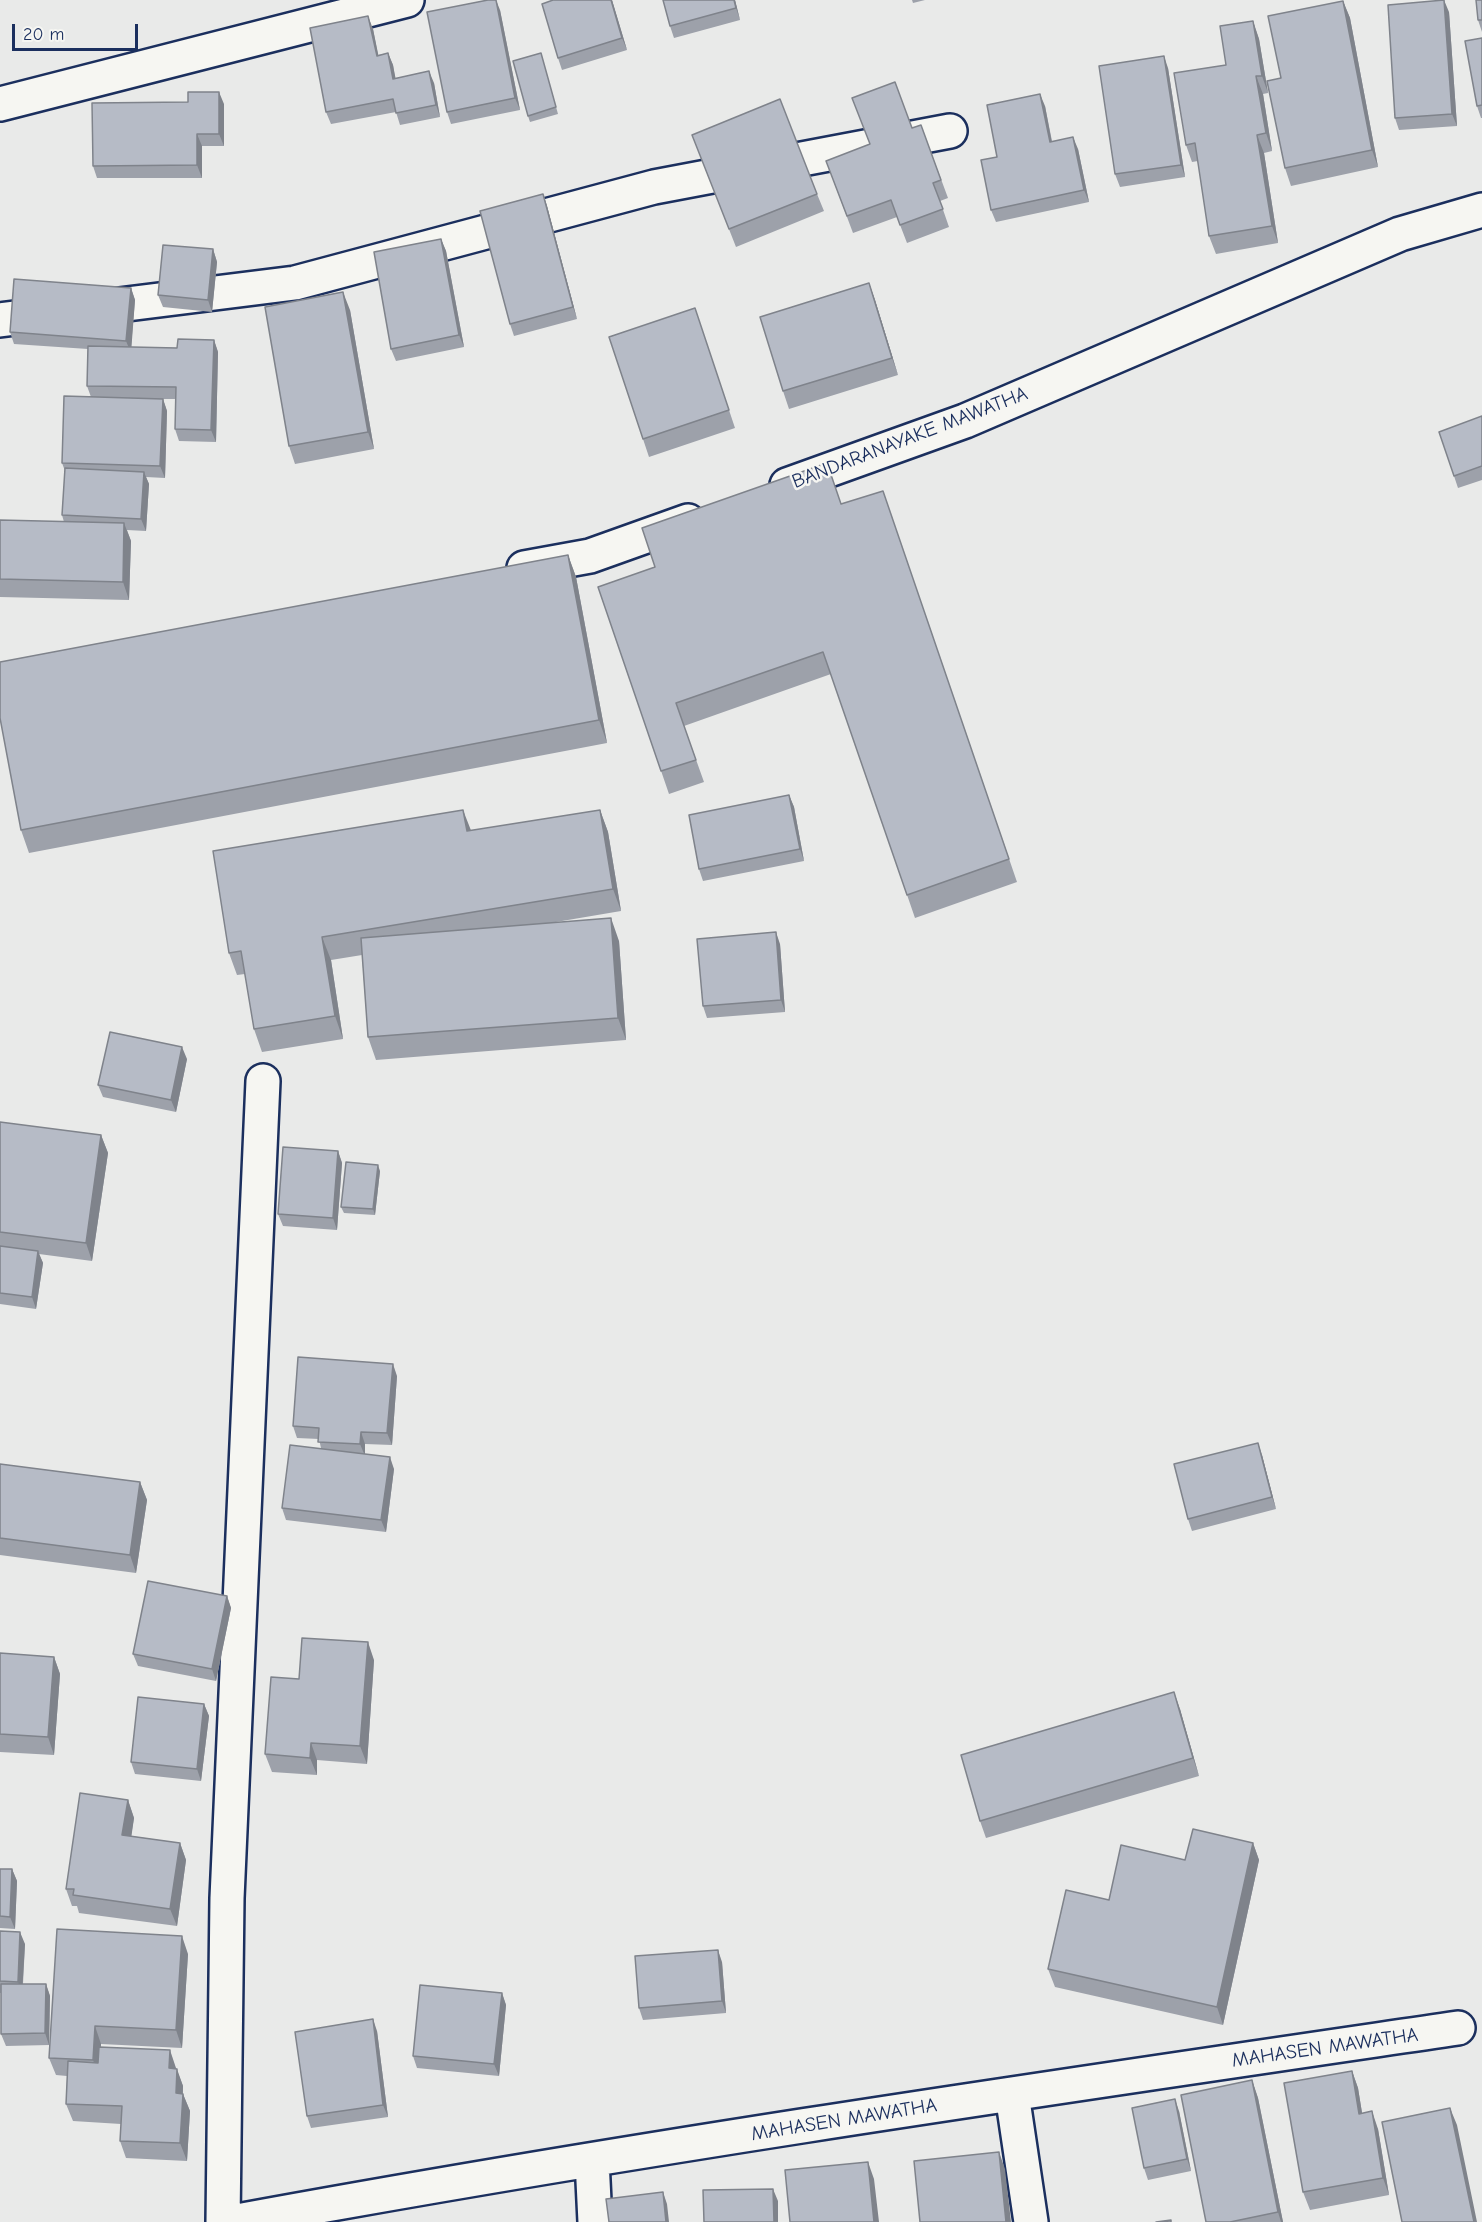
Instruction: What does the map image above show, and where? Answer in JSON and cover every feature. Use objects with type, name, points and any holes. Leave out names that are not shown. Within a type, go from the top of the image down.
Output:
[{"type":"street","points":[[0,104],[407,0]]},
{"type":"street","points":[[0,320],[295,283],[654,187],[950,131]]},
{"type":"street","name":"BANDARANAYAKE MAWATHA","points":[[755,496],[965,421],[1400,234],[1482,210]]},
{"type":"street","points":[[496,573],[590,556],[711,512]]},
{"type":"street","points":[[223,2222],[227,1898],[263,1081]]},
{"type":"street","name":"MAHASEN MAWATHA","points":[[232,2222],[592,2160],[1012,2094],[1458,2028]]},
{"type":"street","points":[[1012,2094],[1031,2222]]},
{"type":"street","points":[[592,2160],[595,2222]]},
{"type":"building","points":[[496,0],[515,98],[447,112],[427,12]]},
{"type":"building","points":[[553,0],[611,0],[622,38],[558,58],[542,4]]},
{"type":"building","points":[[663,0],[734,0],[736,8],[670,26]]},
{"type":"building","points":[[1444,0],[1452,114],[1395,118],[1388,5]]},
{"type":"building","points":[[1476,0],[1482,0],[1482,20],[1478,20]]},
{"type":"building","points":[[1343,1],[1372,150],[1285,168],[1267,81],[1281,78],[1268,16]]},
{"type":"building","points":[[368,16],[377,56],[388,53],[393,79],[429,71],[436,105],[396,113],[393,99],[326,112],[310,28]]},
{"type":"building","points":[[1253,21],[1262,76],[1256,76],[1266,133],[1257,135],[1272,226],[1209,236],[1195,143],[1186,145],[1174,73],[1226,65],[1220,26]]},
{"type":"building","points":[[1482,38],[1482,105],[1477,106],[1465,41]]},
{"type":"building","points":[[541,53],[556,107],[528,116],[513,61]]},
{"type":"building","points":[[1164,56],[1181,165],[1115,174],[1099,66]]},
{"type":"building","points":[[895,82],[912,128],[921,125],[941,180],[933,183],[943,209],[900,225],[891,200],[847,216],[826,161],[870,144],[852,98]]},
{"type":"building","points":[[188,92],[219,92],[219,134],[197,134],[197,165],[93,166],[92,103],[188,102]]},
{"type":"building","points":[[1040,94],[1050,142],[1073,137],[1084,190],[991,210],[981,160],[997,157],[987,105]]},
{"type":"building","points":[[780,99],[817,194],[729,229],[692,135]]},
{"type":"building","points":[[543,194],[573,307],[510,324],[480,211]]},
{"type":"building","points":[[441,239],[459,335],[391,349],[374,252]]},
{"type":"building","points":[[163,245],[213,249],[208,300],[158,295]]},
{"type":"building","points":[[14,279],[131,288],[126,341],[10,332]]},
{"type":"building","points":[[869,283],[892,358],[783,391],[760,317]]},
{"type":"building","points":[[343,292],[368,432],[289,446],[265,307]]},
{"type":"building","points":[[695,308],[729,410],[643,439],[609,337]]},
{"type":"building","points":[[178,339],[214,340],[211,430],[175,429],[176,387],[87,386],[88,346],[177,348]]},
{"type":"building","points":[[64,396],[163,399],[160,466],[62,463]]},
{"type":"building","points":[[1482,416],[1482,466],[1454,476],[1439,432]]},
{"type":"building","points":[[827,463],[841,504],[883,491],[1009,859],[907,895],[823,652],[676,703],[696,760],[661,771],[598,587],[655,567],[642,528]]},
{"type":"building","points":[[65,468],[144,472],[141,519],[62,515]]},
{"type":"building","points":[[0,520],[124,523],[123,582],[0,579]]},
{"type":"building","points":[[568,555],[599,720],[21,830],[0,718],[0,662]]},
{"type":"building","points":[[789,795],[800,849],[699,869],[689,815]]},
{"type":"building","points":[[463,810],[467,831],[600,810],[613,889],[322,937],[335,1016],[254,1029],[241,951],[229,953],[213,851]]},
{"type":"building","points":[[611,918],[618,1018],[368,1037],[361,938]]},
{"type":"building","points":[[776,932],[781,1000],[703,1006],[697,939]]},
{"type":"building","points":[[110,1032],[182,1047],[171,1100],[98,1085]]},
{"type":"building","points":[[0,1122],[101,1135],[86,1243],[0,1232]]},
{"type":"building","points":[[283,1147],[338,1151],[333,1218],[278,1214]]},
{"type":"building","points":[[346,1162],[378,1165],[373,1209],[341,1207]]},
{"type":"building","points":[[0,1246],[38,1251],[32,1297],[0,1293]]},
{"type":"building","points":[[298,1357],[393,1364],[387,1433],[361,1432],[360,1444],[318,1442],[319,1428],[293,1426]]},
{"type":"building","points":[[1258,1443],[1272,1497],[1188,1519],[1174,1464]]},
{"type":"building","points":[[290,1445],[390,1457],[381,1520],[282,1508]]},
{"type":"building","points":[[0,1464],[140,1482],[130,1555],[0,1538]]},
{"type":"building","points":[[148,1581],[227,1596],[212,1669],[133,1654]]},
{"type":"building","points":[[302,1638],[368,1642],[360,1746],[311,1743],[310,1758],[265,1754],[271,1677],[299,1679]]},
{"type":"building","points":[[0,1653],[54,1657],[48,1737],[0,1734]]},
{"type":"building","points":[[1174,1692],[1193,1758],[980,1821],[961,1755]]},
{"type":"building","points":[[138,1697],[204,1704],[197,1769],[131,1762]]},
{"type":"building","points":[[80,1793],[128,1800],[122,1835],[180,1843],[170,1909],[73,1895],[74,1889],[66,1889]]},
{"type":"building","points":[[1193,1829],[1253,1843],[1217,2007],[1048,1969],[1066,1890],[1109,1900],[1121,1845],[1185,1860]]},
{"type":"building","points":[[0,1869],[12,1869],[10,1917],[0,1916]]},
{"type":"building","points":[[57,1929],[182,1936],[176,2030],[95,2026],[93,2060],[49,2058]]},
{"type":"building","points":[[0,1931],[20,1932],[18,1982],[0,1981]]},
{"type":"building","points":[[718,1950],[722,2001],[639,2008],[635,1956]]},
{"type":"building","points":[[1,1984],[46,1984],[45,2033],[1,2034]]},
{"type":"building","points":[[420,1985],[502,1993],[494,2064],[413,2056]]},
{"type":"building","points":[[373,2019],[383,2105],[307,2116],[295,2032]]},
{"type":"building","points":[[99,2047],[170,2050],[169,2068],[177,2069],[176,2093],[183,2094],[180,2143],[120,2141],[122,2106],[66,2104],[68,2061],[98,2063]]},
{"type":"building","points":[[1352,2071],[1359,2114],[1372,2111],[1383,2178],[1303,2192],[1284,2083]]},
{"type":"building","points":[[1252,2080],[1278,2212],[1230,2222],[1206,2222],[1181,2095]]},
{"type":"building","points":[[1175,2099],[1187,2159],[1144,2168],[1132,2108]]},
{"type":"building","points":[[1450,2108],[1474,2222],[1402,2222],[1382,2122]]},
{"type":"building","points":[[999,2152],[1006,2222],[920,2222],[914,2161]]},
{"type":"building","points":[[868,2162],[874,2222],[790,2222],[785,2170]]},
{"type":"building","points":[[773,2189],[774,2222],[704,2222],[703,2190]]},
{"type":"building","points":[[663,2192],[666,2222],[609,2222],[606,2199]]}]
